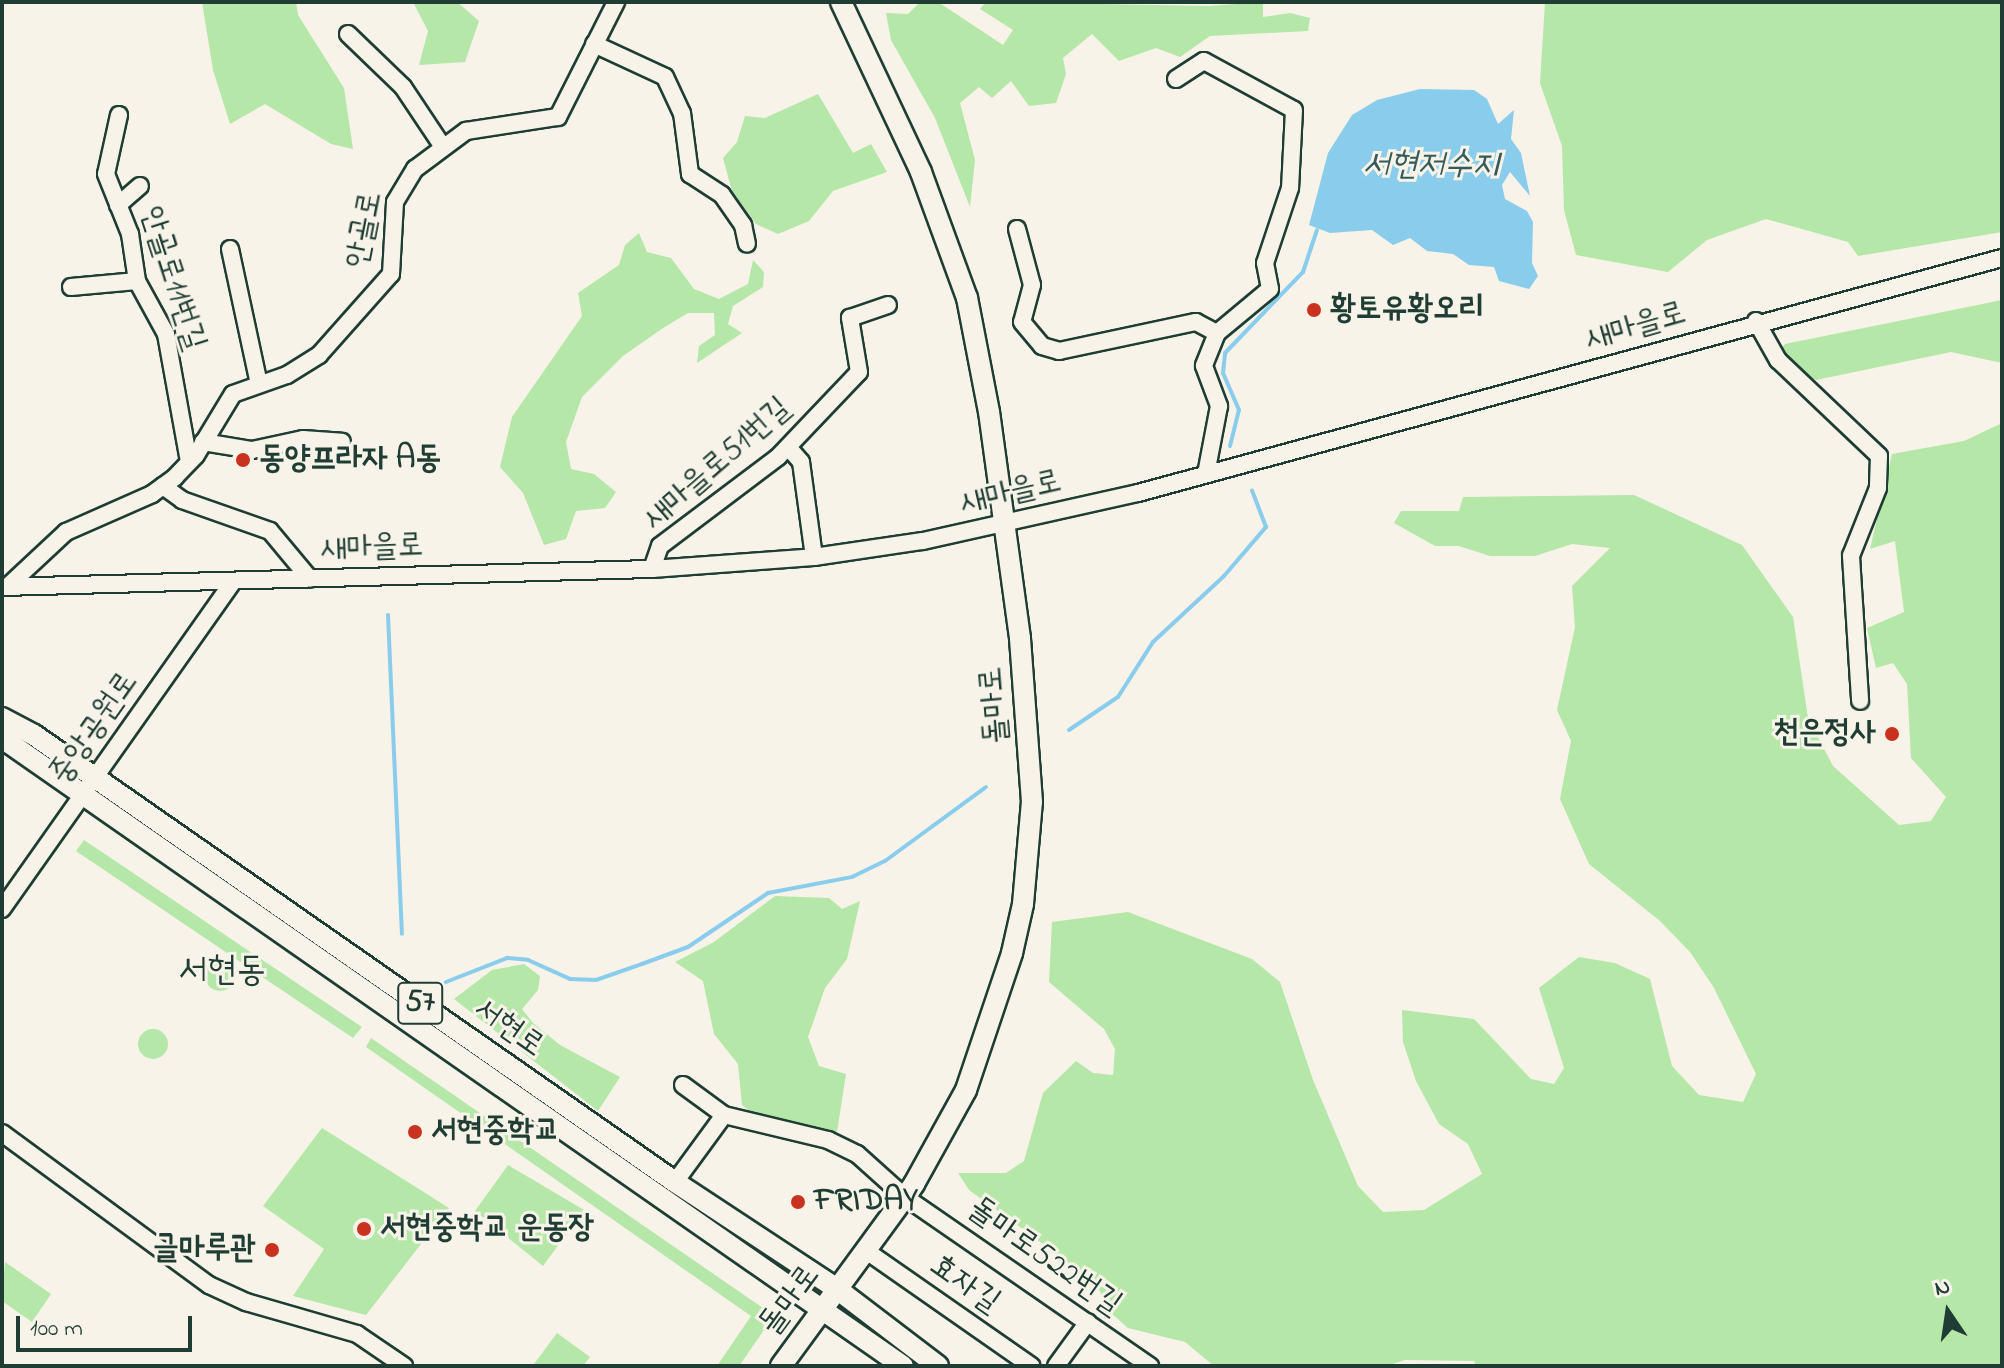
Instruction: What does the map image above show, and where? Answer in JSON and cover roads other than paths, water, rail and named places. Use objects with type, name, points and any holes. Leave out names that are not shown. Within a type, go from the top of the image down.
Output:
[{"type":"main road","name":"돌마로","points":[[781,1366],[905,1197],[978,1064],[1023,904],[1031,746],[980,366],[947,235],[841,2]]},
{"type":"main road","name":"서현로","points":[[2,718],[95,777],[675,1182],[837,1289],[938,1366]]},
{"type":"main road","name":"서현로","points":[[2,738],[903,1366]]},
{"type":"street","name":"안골로","points":[[4,587],[66,532],[163,486],[189,462],[233,394],[287,375],[319,355],[382,290],[391,274],[399,193],[415,169],[466,131],[558,117],[616,2]]},
{"type":"street","points":[[348,34],[403,87],[443,147]]},
{"type":"street","points":[[594,44],[665,77],[682,113],[690,174],[732,208],[747,244]]},
{"type":"street","points":[[1176,79],[1204,61],[1294,110],[1290,188],[1265,263],[1270,289],[1217,333],[1204,366],[1219,406],[1206,474]]},
{"type":"street","name":"안골로11번길","points":[[119,115],[106,174],[130,234],[137,281],[166,334],[189,462]]},
{"type":"street","points":[[118,205],[140,186]]},
{"type":"street","points":[[1017,229],[1032,285],[1022,322],[1031,338],[1042,346],[1059,351],[1196,322],[1217,333]]},
{"type":"street","points":[[230,249],[259,384]]},
{"type":"street","name":"새마을로","points":[[4,587],[652,569],[814,557],[1003,526],[1206,474],[1756,321],[2002,258]]},
{"type":"street","points":[[71,287],[137,281]]},
{"type":"street","name":"새마을로51번길","points":[[652,569],[660,546],[788,447],[859,372],[850,318],[888,305]]},
{"type":"street","points":[[1756,321],[1778,360],[1879,456],[1878,488],[1851,556],[1860,701]]},
{"type":"street","points":[[203,442],[252,450],[303,439],[342,442]]},
{"type":"street","points":[[788,447],[801,462],[814,557]]},
{"type":"street","points":[[163,486],[182,500],[270,531],[310,579]]},
{"type":"street","name":"중앙공원로","points":[[2,909],[233,581]]},
{"type":"street","points":[[675,1182],[724,1115],[683,1085]]},
{"type":"street","name":"돌마로522번길","points":[[724,1115],[828,1140],[857,1154],[905,1197],[1150,1366]]},
{"type":"street","points":[[2,1133],[209,1285],[246,1302],[357,1334],[404,1366]]},
{"type":"street","name":"효자길","points":[[865,1250],[1031,1366]]},
{"type":"street","points":[[1056,1366],[1088,1322]]},
{"type":"water","name":"서현저수지","points":[[1420,89],[1474,90],[1487,99],[1498,124],[1514,110],[1511,139],[1521,153],[1530,196],[1510,172],[1502,185],[1505,199],[1527,211],[1533,222],[1532,263],[1538,276],[1529,289],[1499,281],[1494,267],[1469,265],[1453,254],[1427,251],[1410,238],[1393,245],[1372,230],[1330,233],[1309,225],[1328,153],[1352,115],[1377,100]]},
{"type":"waterway","points":[[1230,446],[1239,410],[1223,373],[1225,353],[1303,272],[1317,230]]},
{"type":"waterway","points":[[1069,730],[1118,697],[1153,642],[1224,576],[1266,527],[1252,491]]},
{"type":"waterway","points":[[388,615],[402,934]]},
{"type":"waterway","points":[[446,982],[507,958],[528,960],[570,979],[596,980],[642,964],[688,947],[768,893],[852,877],[885,861],[986,787]]},
{"type":"place","name":"황토유황오리","points":[[1314,310]]},
{"type":"place","name":"동양프라자 A동","points":[[243,460]]},
{"type":"place","name":"천은정사","points":[[1892,734]]},
{"type":"place","name":"서현중학교","points":[[415,1132]]},
{"type":"place","name":"FRIDAY","points":[[798,1202]]},
{"type":"place","name":"서현중학교 운동장","points":[[364,1229]]},
{"type":"place","name":"글마루관","points":[[272,1250]]},
{"type":"district","name":"서현동","points":[[222,972]]}]
